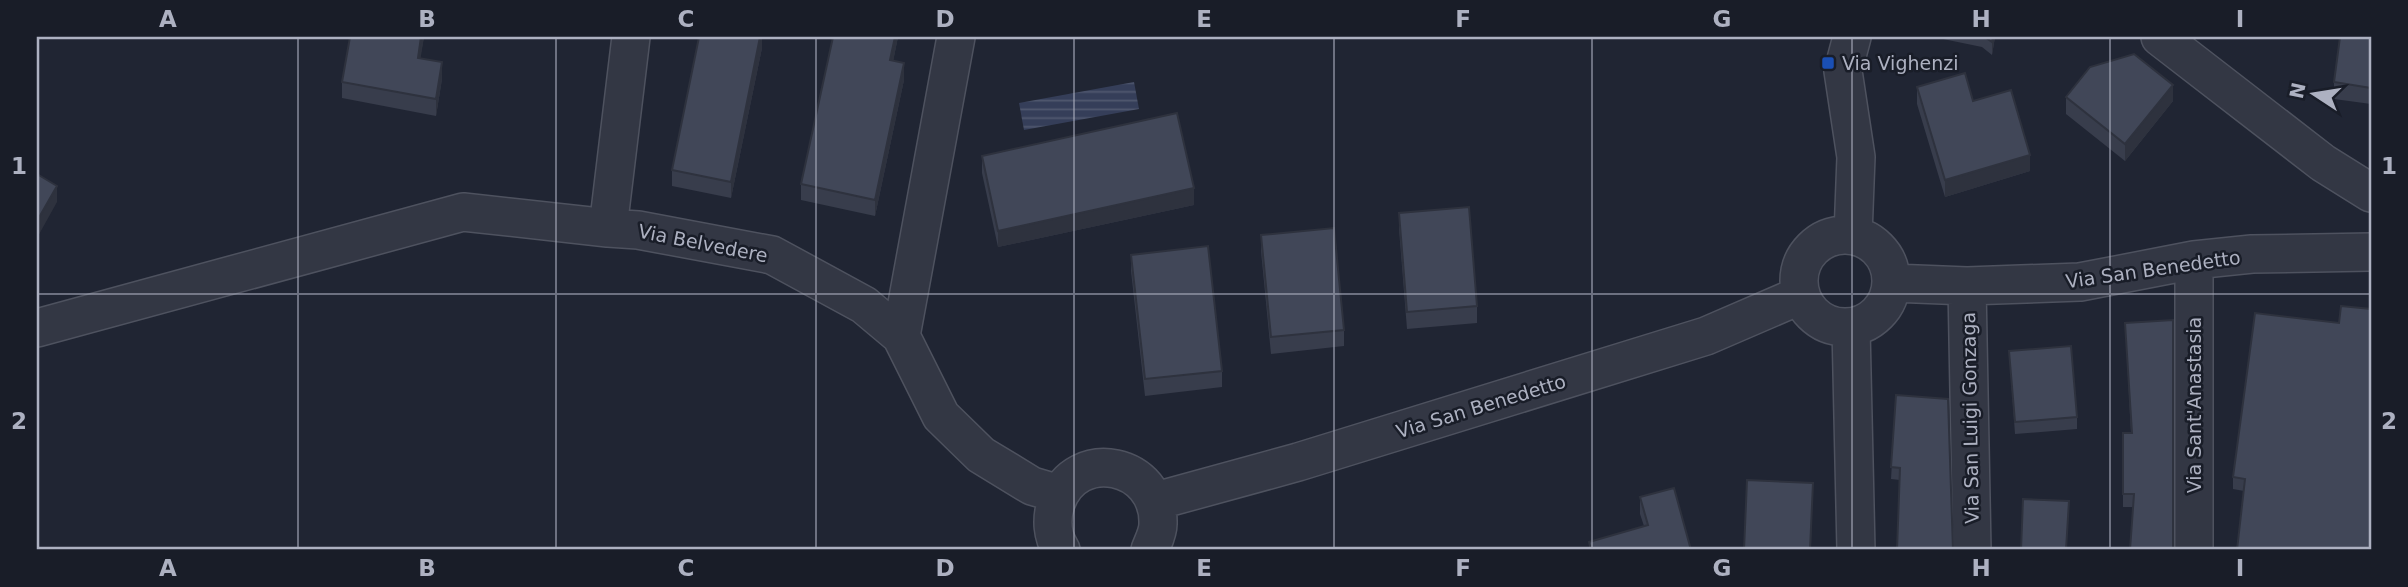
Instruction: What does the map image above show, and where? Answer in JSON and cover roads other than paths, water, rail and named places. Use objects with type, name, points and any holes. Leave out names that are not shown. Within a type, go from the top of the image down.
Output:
[{"type":"street","points":[[608,228],[631,37]]},
{"type":"street","points":[[901,336],[956,37]]},
{"type":"street","points":[[1852,37],[1843,71],[1856,157],[1853,235]]},
{"type":"street","points":[[2160,37],[2323,163],[2371,193]]},
{"type":"street","name":"Via Belvedere","points":[[37,328],[463,212],[638,230],[772,256],[864,305],[901,336],[941,416],[981,455],[1032,486],[1059,495]]},
{"type":"street","points":[[1853,235],[1877,246],[1891,270],[1892,283],[1886,304],[1871,320],[1851,328],[1825,324],[1806,307],[1801,295],[1799,276],[1804,258],[1817,244],[1834,236],[1853,235]]},
{"type":"street","name":"Via San Benedetto","points":[[1892,283],[1967,286],[2080,282],[2194,261],[2252,254],[2371,253]]},
{"type":"street","name":"Via Sant'Anastasia","points":[[2194,261],[2194,550]]},
{"type":"street","name":"Via San Luigi Gonzaga","points":[[1967,286],[1972,550]]},
{"type":"street","name":"Via San Benedetto","points":[[1156,501],[1298,462],[1706,336],[1801,295]]},
{"type":"street","points":[[1851,328],[1856,550]]},
{"type":"street","points":[[1052,545],[1053,514],[1059,495],[1070,481],[1084,472],[1101,467],[1134,475],[1147,486],[1156,501],[1158,527],[1150,550]]},
{"type":"water","points":[[1134,82],[1139,109],[1024,130],[1019,103]]},
{"type":"place","name":"Via Vighenzi","points":[[1828,63]]}]
